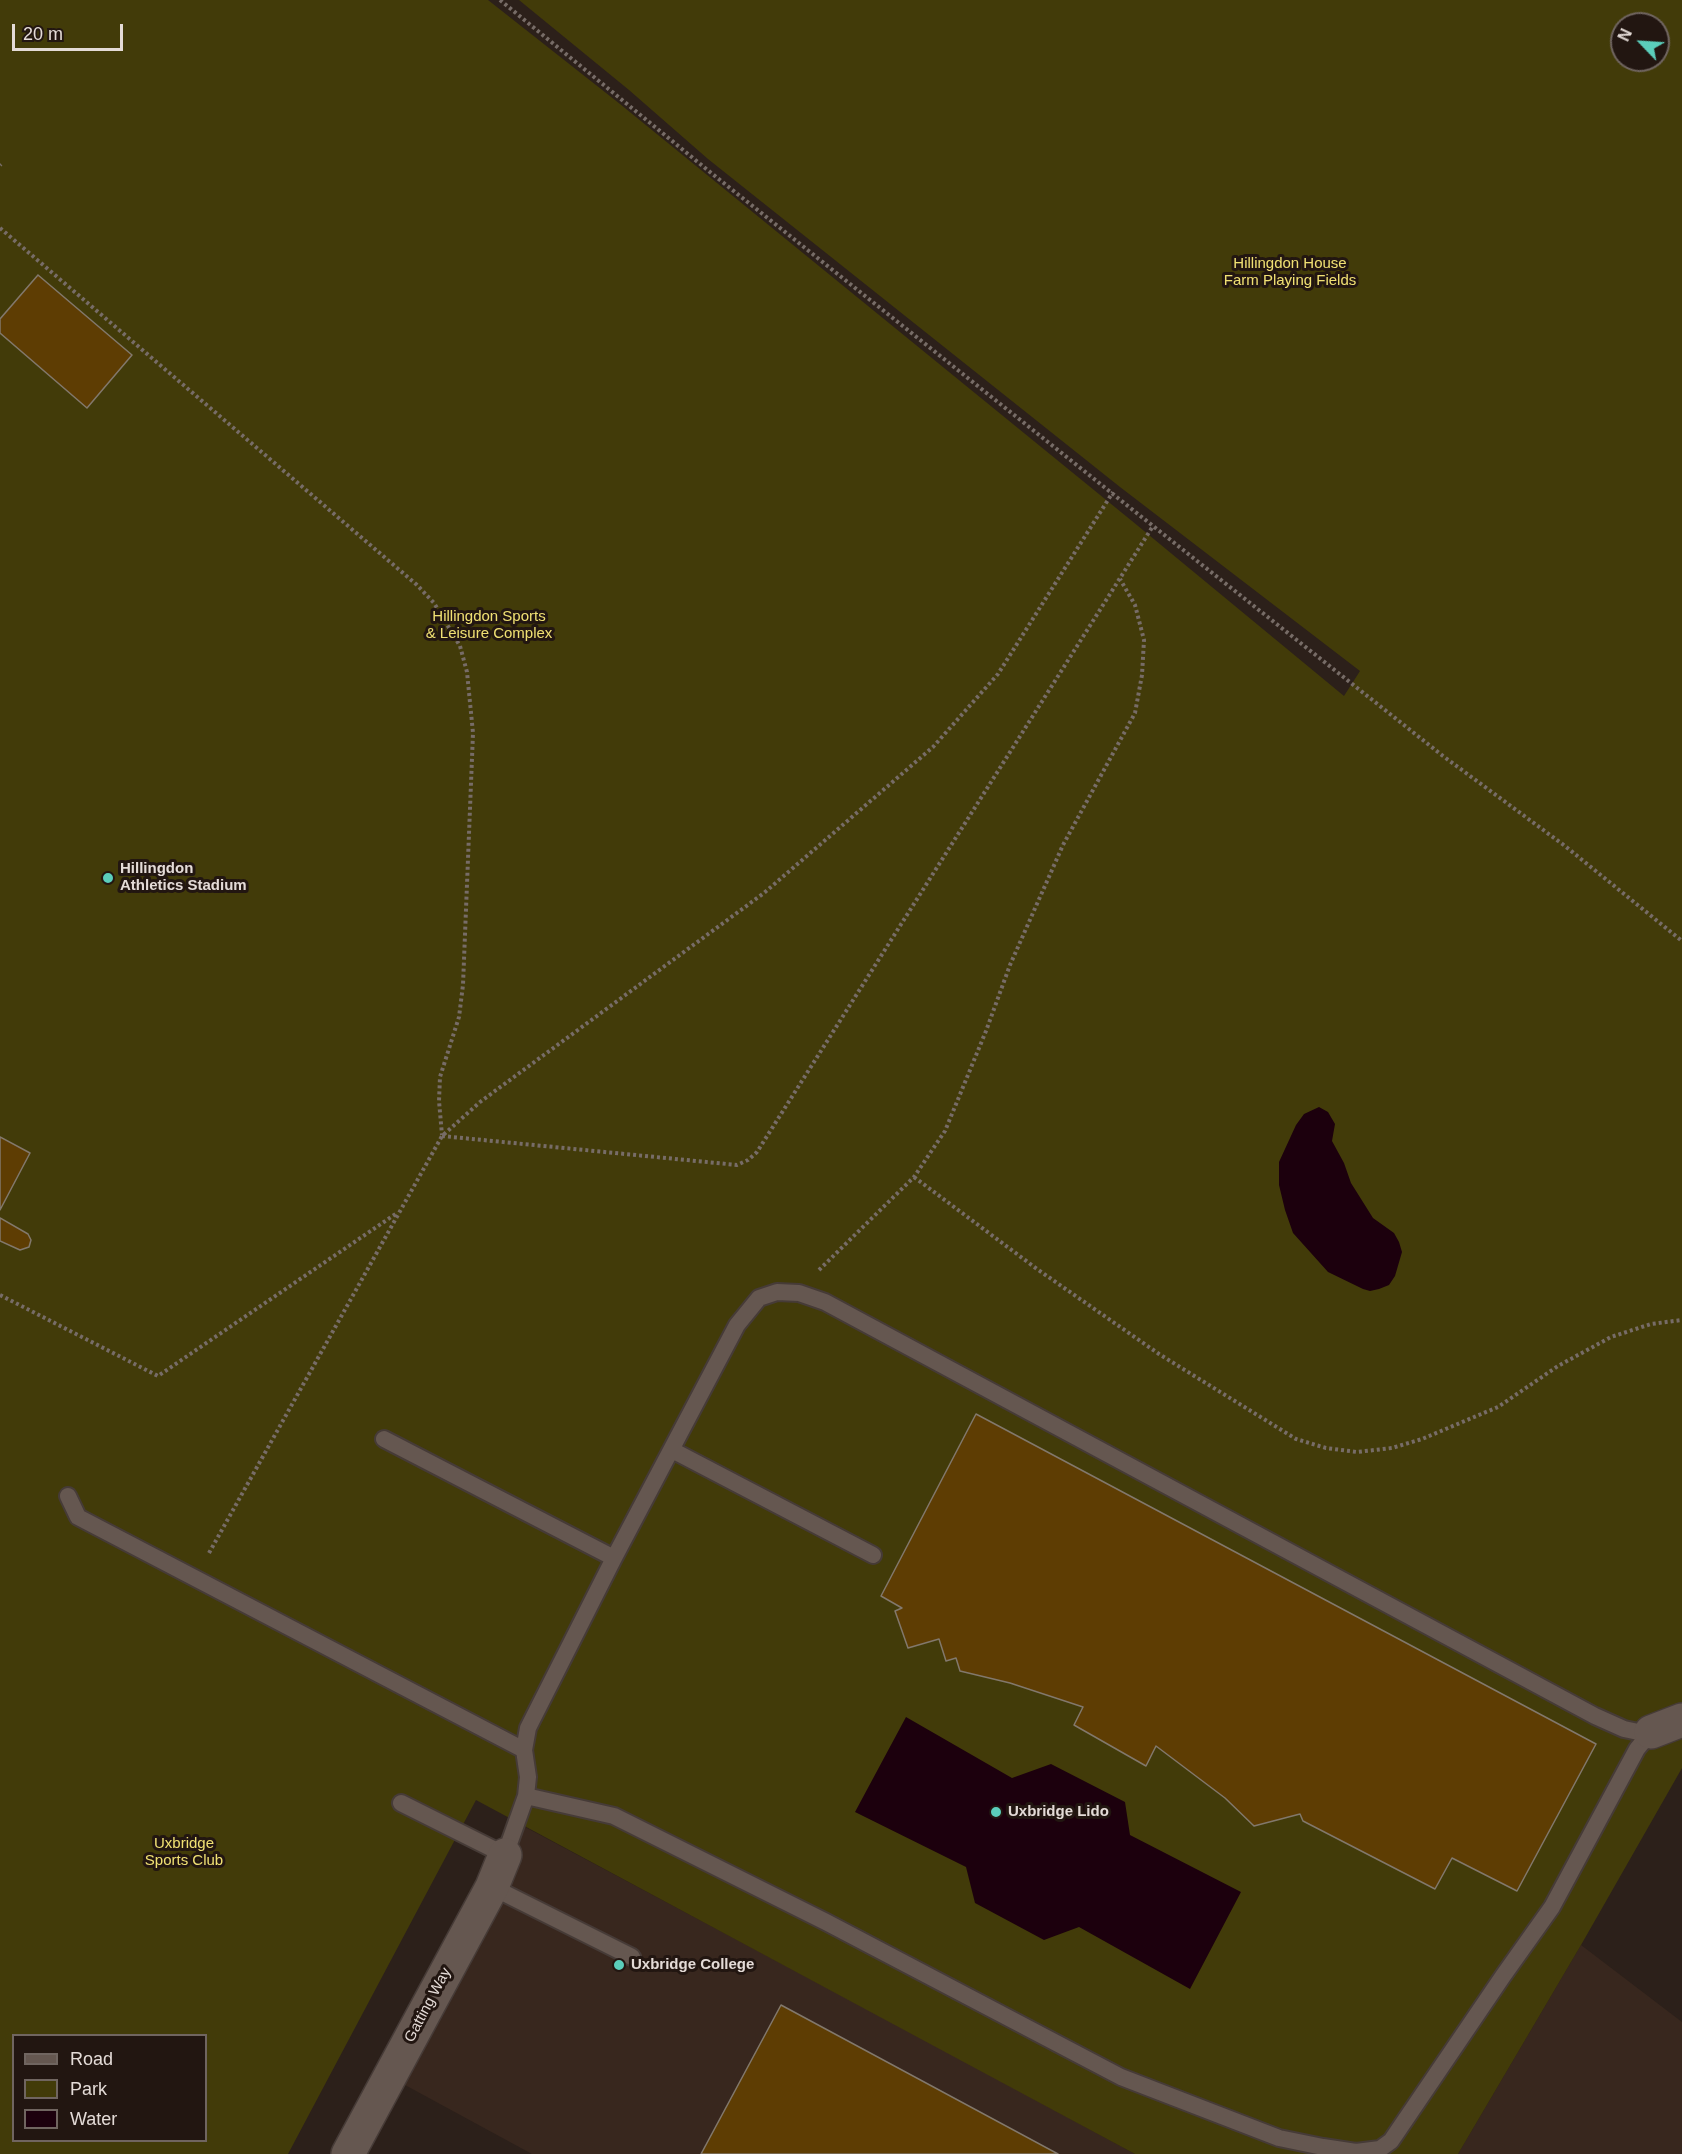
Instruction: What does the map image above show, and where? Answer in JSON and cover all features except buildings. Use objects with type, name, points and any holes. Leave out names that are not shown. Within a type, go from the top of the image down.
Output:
[{"type":"street","points":[[1651,1732],[1682,1720]]},
{"type":"street","name":"Gatting Way","points":[[348,2154],[492,1887],[505,1855]]},
{"type":"lane","points":[[401,1803],[505,1855],[526,1796],[528,1777],[524,1750],[528,1728],[614,1558],[744,1314],[752,1304],[766,1294],[777,1292],[799,1293],[825,1302],[1595,1716],[1624,1729],[1651,1732]]},
{"type":"lane","points":[[384,1439],[614,1558]]},
{"type":"lane","points":[[672,1450],[873,1555]]},
{"type":"lane","points":[[68,1496],[78,1517],[524,1750]]},
{"type":"lane","points":[[526,1796],[614,1816],[826,1922],[1122,2077],[1279,2138],[1323,2148],[1356,2152],[1380,2149],[1391,2141],[1552,1907],[1637,1749],[1651,1732]]},
{"type":"lane","points":[[492,1887],[632,1957]]},
{"type":"path","points":[[500,0],[710,172],[1153,526],[1443,756],[1565,846],[1682,941]]},
{"type":"path","points":[[0,228],[417,585],[434,603],[460,646],[467,672],[472,733],[463,985],[459,1017],[440,1077],[439,1101],[442,1136]]},
{"type":"path","points":[[195,1578],[442,1136],[480,1102],[764,893],[933,747],[998,674],[1113,492]]},
{"type":"path","points":[[442,1136],[737,1165],[748,1160],[757,1152],[1153,526]]},
{"type":"path","points":[[799,1293],[830,1258],[914,1177],[945,1131],[1010,965],[1063,845],[1135,713],[1142,675],[1144,640],[1134,606],[1120,579]]},
{"type":"path","points":[[914,1177],[1037,1269],[1159,1354],[1296,1439],[1326,1448],[1357,1452],[1392,1448],[1422,1439],[1498,1407],[1558,1366],[1611,1338],[1651,1324],[1682,1320]]},
{"type":"path","points":[[0,1295],[158,1376],[399,1212]]},
{"type":"shaded area","name":"Uxbridge College","points":[[525,1827],[1135,2154],[532,2154],[394,2079]]},
{"type":"shaded area","points":[[1581,1945],[1682,2022],[1682,2154],[1458,2154]]},
{"type":"green space","points":[[0,0],[488,0],[620,104],[1344,696],[1360,671],[1120,487],[708,159],[629,90],[519,0],[1682,0],[1682,1768],[1458,2154],[1135,2154],[476,1800],[288,2154],[0,2154]]},
{"type":"water","points":[[1319,1107],[1328,1112],[1335,1124],[1332,1141],[1344,1163],[1351,1183],[1373,1218],[1394,1233],[1399,1242],[1402,1252],[1395,1276],[1389,1285],[1379,1289],[1370,1291],[1363,1289],[1328,1272],[1293,1233],[1285,1210],[1279,1185],[1279,1162],[1296,1125],[1304,1114]]},
{"type":"water","points":[[906,1717],[1012,1778],[1051,1764],[1125,1802],[1130,1835],[1241,1892],[1190,1989],[1079,1927],[1044,1940],[975,1903],[966,1867],[855,1812]]},
{"type":"place","name":"Hillingdon Athletics Stadium","points":[[108,878]]},
{"type":"place","name":"Uxbridge Lido","points":[[996,1812]]},
{"type":"place","name":"Uxbridge College","points":[[619,1965]]},
{"type":"park label","name":"Hillingdon House Farm Playing Fields","points":[[1290,272]]},
{"type":"park label","name":"Hillingdon Sports & Leisure Complex","points":[[489,626]]},
{"type":"park label","name":"Uxbridge Sports Club","points":[[184,1852]]}]
